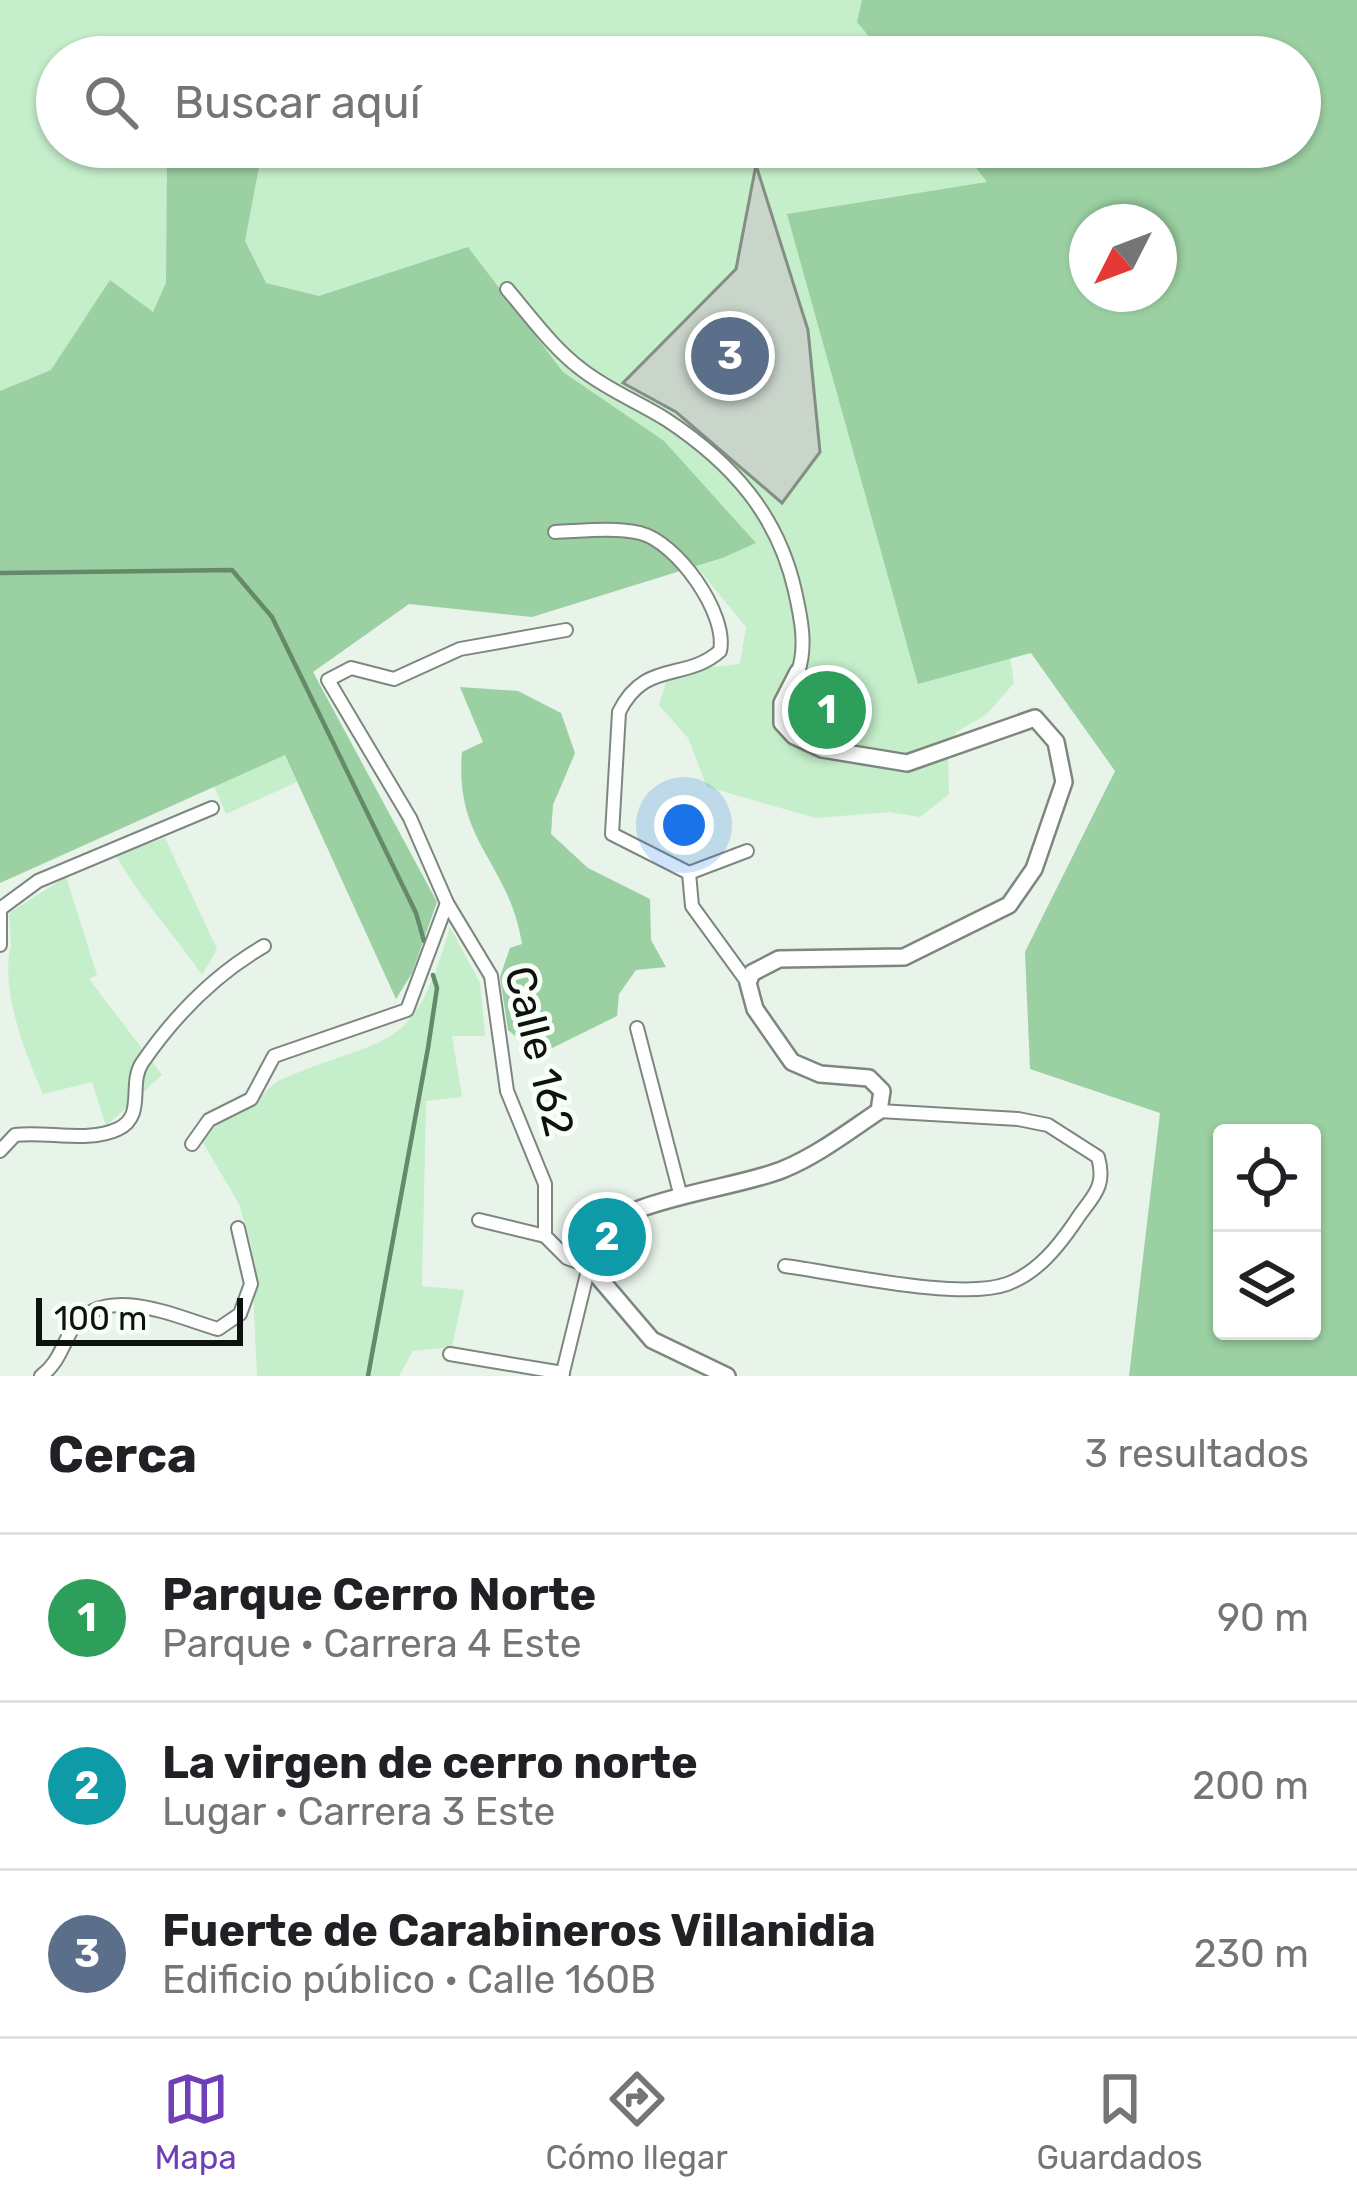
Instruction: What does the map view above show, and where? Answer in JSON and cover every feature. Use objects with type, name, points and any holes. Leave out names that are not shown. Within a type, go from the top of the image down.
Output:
[{"type":"street","points":[[506,289],[575,364],[719,460],[765,509],[790,568],[804,645],[798,672],[782,703],[782,723],[794,736],[822,749],[907,763],[1035,718],[1059,752],[1064,772],[1060,801],[1025,886],[994,916],[904,957],[767,961],[748,983]]},
{"type":"street","points":[[555,532],[617,531],[657,540],[697,587],[721,632],[720,651],[709,661],[652,675],[626,697],[619,712],[612,834],[689,873],[747,851]]},
{"type":"street","name":"Calle 162","points":[[544,1236],[545,1184],[508,1090],[491,976],[446,903],[410,818],[328,680],[351,668],[394,679],[460,649],[566,630]]},
{"type":"street","points":[[0,945],[0,912],[38,880],[212,808]]},
{"type":"street","points":[[689,873],[692,906],[748,983],[755,1009],[792,1062],[820,1074],[869,1078],[882,1090],[879,1111]]},
{"type":"street","points":[[192,1144],[209,1120],[251,1100],[262,1071],[286,1048],[407,1010],[446,903]]},
{"type":"street","points":[[0,1151],[15,1135],[99,1134],[124,1126],[135,1110],[134,1081],[142,1063],[208,983],[264,946]]},
{"type":"street","points":[[638,1028],[681,1197]]},
{"type":"street","points":[[450,1354],[562,1374],[589,1266],[588,1244],[603,1226],[681,1197],[780,1171],[879,1111],[1048,1125],[1098,1157],[1099,1192],[1059,1246],[1007,1284],[962,1289],[785,1266]]},
{"type":"street","points":[[479,1220],[544,1236],[567,1258],[589,1266],[652,1340],[727,1376]]},
{"type":"street","points":[[41,1376],[54,1365],[74,1328],[105,1305],[129,1305],[218,1329],[240,1314],[251,1283],[238,1228]]},
{"type":"green space","points":[[0,0],[1357,0],[1357,644],[1009,648],[1014,683],[986,715],[956,732],[948,759],[949,794],[920,817],[890,812],[816,818],[707,787],[688,738],[659,705],[669,672],[740,664],[746,627],[688,556],[538,501],[0,851]]},
{"type":"green space","points":[[862,0],[1357,0],[1357,1376],[1129,1376],[1160,1113],[1030,1069],[1025,952],[1115,771],[1031,653],[918,684],[787,214],[987,182],[976,168],[1321,168],[1321,36],[869,36],[857,22]]},
{"type":"green space","points":[[167,168],[259,168],[245,241],[266,283],[319,296],[468,247],[563,372],[664,441],[756,543],[532,617],[409,604],[313,672],[437,902],[412,973],[396,999],[285,755],[0,883],[0,391],[51,370],[110,280],[153,312],[166,283]]},
{"type":"green space","points":[[460,687],[518,691],[561,713],[575,753],[553,805],[551,834],[588,868],[650,899],[651,940],[666,967],[636,970],[619,994],[617,1016],[538,1055],[508,1030],[500,977],[510,948],[522,944],[506,892],[466,809],[462,752],[483,742]]},
{"type":"green space","points":[[285,755],[297,782],[226,814],[214,786]]},
{"type":"green space","points":[[165,838],[217,949],[202,975],[116,855]]},
{"type":"green space","points":[[66,877],[97,975],[89,979],[162,1075],[106,1126],[92,1082],[43,1094],[11,1000],[9,913]]},
{"type":"green space","points":[[450,927],[480,983],[485,1036],[452,1036],[462,1097],[426,1101],[422,1286],[464,1290],[452,1347],[413,1351],[399,1376],[257,1376],[251,1244],[239,1204],[201,1139],[216,1125],[247,1110],[277,1082],[393,1034],[423,999]]},
{"type":"building","points":[[757,168],[808,330],[820,452],[782,503],[676,412],[623,383],[736,269]]},
{"type":"waterway","points":[[0,573],[232,570],[272,617],[416,913],[424,941]]},
{"type":"waterway","points":[[368,1376],[428,1048],[437,988],[433,975]]},
{"type":"place","name":"Fuerte de Carabineros Villanidia","points":[[730,356]]},
{"type":"place","name":"Parque Cerro Norte","points":[[827,710]]},
{"type":"place","name":"La virgen de cerro norte","points":[[607,1237]]}]
